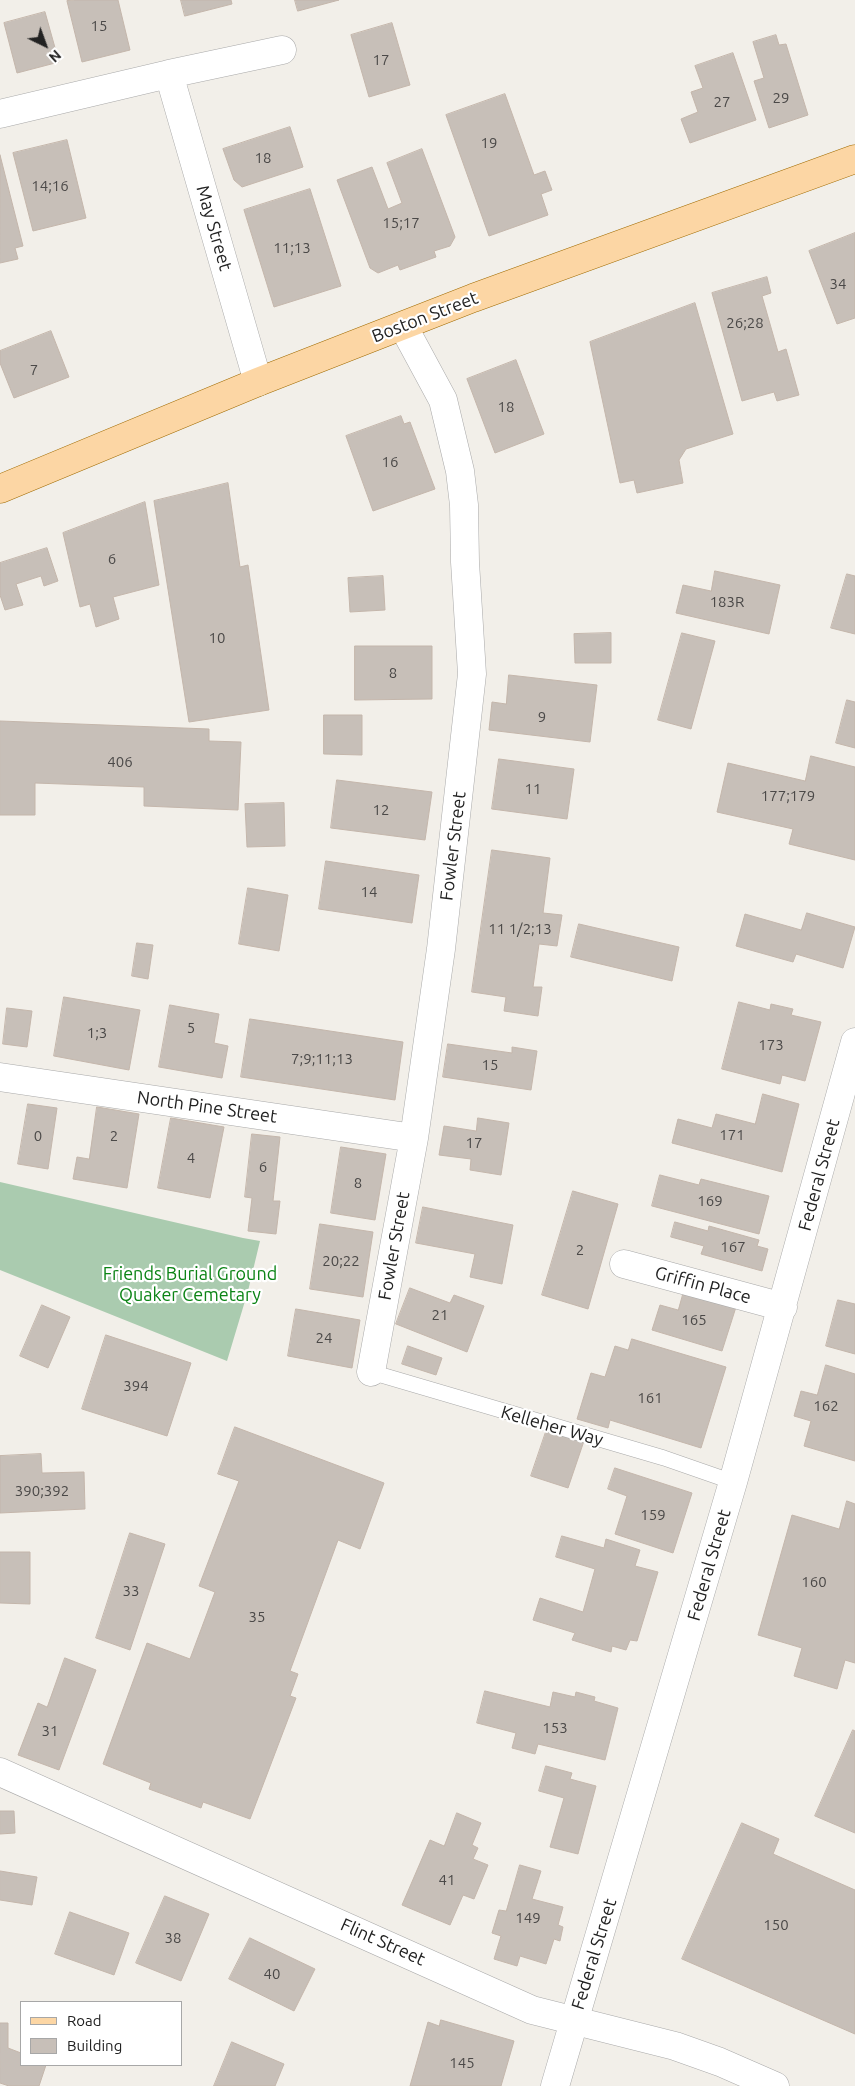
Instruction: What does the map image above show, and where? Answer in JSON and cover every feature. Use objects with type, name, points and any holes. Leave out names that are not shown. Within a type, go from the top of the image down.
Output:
[{"type":"main road","name":"Boston Street","points":[[0,489],[258,382],[491,292],[855,159]]},
{"type":"street","points":[[0,114],[282,50]]},
{"type":"street","name":"May Street","points":[[170,74],[258,382]]},
{"type":"street","name":"Fowler Street","points":[[371,1372],[414,1138],[440,949],[472,674],[465,562],[464,505],[460,471],[443,400],[403,326]]},
{"type":"street","name":"Federal Street","points":[[555,2086],[733,1482],[855,1042]]},
{"type":"street","name":"North Pine Street","points":[[0,1077],[414,1138]]},
{"type":"street","name":"Griffin Place","points":[[624,1264],[783,1306]]},
{"type":"street","name":"Flint Street","points":[[0,1772],[532,2010],[675,2046],[720,2062],[775,2086]]},
{"type":"lane","name":"Kelleher Way","points":[[371,1372],[664,1458],[733,1482]]},
{"type":"green space","name":"Friends Burial Ground Quaker Cemetary","points":[[0,1182],[260,1241],[248,1291],[227,1361],[0,1270]]},
{"type":"building","points":[[118,0],[130,50],[82,62],[67,1]]},
{"type":"building","points":[[181,0],[231,0],[232,4],[185,16]]},
{"type":"building","points":[[295,0],[339,0],[298,11]]},
{"type":"building","points":[[45,12],[59,62],[17,73],[4,23]]},
{"type":"building","points":[[392,23],[410,85],[369,97],[351,35]]},
{"type":"building","points":[[776,35],[779,45],[786,44],[808,115],[769,128],[754,81],[764,78],[753,42]]},
{"type":"building","points":[[733,53],[756,120],[690,143],[681,119],[698,112],[691,92],[703,88],[695,66]]},
{"type":"building","points":[[505,94],[534,175],[545,171],[552,190],[541,194],[548,215],[489,236],[446,115]]},
{"type":"building","points":[[290,127],[303,167],[242,187],[234,180],[223,149]]},
{"type":"building","points":[[67,140],[86,218],[33,231],[13,153]]},
{"type":"building","points":[[422,149],[455,237],[450,246],[434,251],[436,257],[400,270],[398,265],[378,273],[370,268],[337,180],[372,167],[388,209],[402,203],[387,163]]},
{"type":"building","points":[[0,155],[23,246],[15,248],[18,259],[0,263]]},
{"type":"building","points":[[310,189],[341,286],[274,307],[244,210]]},
{"type":"building","points":[[855,233],[855,318],[837,324],[809,251]]},
{"type":"building","points":[[767,277],[771,293],[762,296],[778,352],[786,349],[799,395],[777,401],[774,392],[742,401],[712,293]]},
{"type":"building","points":[[695,303],[733,434],[686,449],[679,460],[683,483],[637,493],[634,480],[620,483],[590,342]]},
{"type":"building","points":[[51,331],[69,377],[14,398],[0,363],[0,351]]},
{"type":"building","points":[[516,360],[544,434],[495,453],[467,379]]},
{"type":"building","points":[[401,416],[404,424],[410,422],[435,489],[373,511],[346,436]]},
{"type":"building","points":[[228,483],[240,567],[248,565],[269,710],[189,722],[154,501]]},
{"type":"building","points":[[145,502],[159,585],[113,597],[119,619],[96,627],[90,604],[80,607],[63,533]]},
{"type":"building","points":[[47,548],[58,581],[44,586],[41,576],[16,584],[23,605],[5,610],[0,595],[0,563]]},
{"type":"building","points":[[715,571],[780,585],[769,634],[676,613],[683,585],[711,591]]},
{"type":"building","points":[[847,574],[855,576],[855,634],[831,628]]},
{"type":"building","points":[[383,576],[385,610],[350,612],[348,578]]},
{"type":"building","points":[[611,633],[611,663],[575,663],[574,634]]},
{"type":"building","points":[[682,633],[715,641],[691,729],[658,720]]},
{"type":"building","points":[[355,646],[432,646],[432,699],[355,700]]},
{"type":"building","points":[[509,675],[597,685],[590,742],[489,730],[492,702],[506,704]]},
{"type":"building","points":[[847,700],[855,702],[855,748],[836,743]]},
{"type":"building","points":[[324,715],[362,715],[362,755],[324,754]]},
{"type":"building","points":[[0,721],[209,729],[209,741],[241,742],[238,810],[144,806],[144,787],[35,783],[35,815],[0,815]]},
{"type":"building","points":[[811,756],[855,767],[855,860],[789,844],[793,829],[717,812],[728,763],[805,781]]},
{"type":"building","points":[[499,759],[574,769],[567,819],[492,809]]},
{"type":"building","points":[[337,780],[432,792],[425,840],[331,828]]},
{"type":"building","points":[[284,803],[285,846],[247,847],[245,804]]},
{"type":"building","points":[[492,850],[550,858],[543,913],[562,915],[557,946],[539,944],[533,987],[542,987],[538,1016],[504,1011],[506,997],[472,992]]},
{"type":"building","points":[[326,861],[419,875],[412,923],[319,909]]},
{"type":"building","points":[[248,888],[288,895],[279,951],[239,944]]},
{"type":"building","points":[[807,913],[855,927],[843,968],[796,954],[793,962],[736,946],[745,914],[801,930]]},
{"type":"building","points":[[579,924],[679,947],[672,981],[571,957]]},
{"type":"building","points":[[137,943],[153,945],[148,979],[132,976]]},
{"type":"building","points":[[64,997],[140,1010],[129,1070],[54,1056]]},
{"type":"building","points":[[739,1002],[770,1010],[771,1004],[793,1009],[791,1015],[821,1022],[805,1081],[782,1075],[780,1084],[722,1069]]},
{"type":"building","points":[[170,1005],[219,1014],[214,1043],[228,1046],[222,1078],[159,1067]]},
{"type":"building","points":[[7,1008],[32,1011],[27,1047],[3,1044]]},
{"type":"building","points":[[250,1019],[403,1042],[395,1100],[241,1077]]},
{"type":"building","points":[[448,1044],[512,1053],[512,1047],[537,1051],[531,1090],[443,1077]]},
{"type":"building","points":[[763,1094],[799,1104],[782,1172],[672,1143],[678,1119],[712,1128],[716,1114],[755,1124]]},
{"type":"building","points":[[28,1104],[57,1108],[48,1169],[18,1164]]},
{"type":"building","points":[[97,1107],[139,1114],[127,1188],[73,1179],[77,1157],[89,1159]]},
{"type":"building","points":[[171,1118],[224,1127],[210,1198],[158,1188]]},
{"type":"building","points":[[478,1118],[509,1123],[501,1175],[470,1170],[471,1159],[439,1155],[444,1126],[476,1131]]},
{"type":"building","points":[[252,1134],[280,1137],[273,1201],[280,1201],[276,1234],[248,1231],[252,1198],[245,1197]]},
{"type":"building","points":[[341,1147],[386,1154],[375,1220],[331,1213]]},
{"type":"building","points":[[660,1175],[699,1185],[701,1179],[769,1196],[759,1234],[652,1206]]},
{"type":"building","points":[[573,1191],[618,1204],[588,1309],[542,1295]]},
{"type":"building","points":[[423,1207],[513,1225],[502,1284],[470,1277],[475,1254],[416,1243]]},
{"type":"building","points":[[675,1222],[708,1231],[709,1226],[759,1240],[757,1246],[768,1249],[762,1271],[701,1254],[704,1246],[671,1237]]},
{"type":"building","points":[[320,1224],[373,1232],[363,1297],[310,1289]]},
{"type":"building","points":[[410,1288],[450,1303],[454,1295],[484,1306],[467,1352],[396,1324]]},
{"type":"building","points":[[684,1291],[736,1307],[722,1351],[652,1330],[660,1305],[678,1310]]},
{"type":"building","points":[[838,1300],[855,1304],[855,1354],[826,1346]]},
{"type":"building","points":[[42,1305],[70,1317],[48,1368],[20,1356]]},
{"type":"building","points":[[296,1309],[360,1320],[352,1368],[288,1356]]},
{"type":"building","points":[[106,1335],[191,1363],[167,1436],[82,1409]]},
{"type":"building","points":[[632,1339],[726,1367],[701,1448],[610,1420],[608,1428],[577,1419],[591,1373],[605,1377],[615,1346],[628,1350]]},
{"type":"building","points":[[408,1346],[442,1358],[436,1375],[402,1364]]},
{"type":"building","points":[[826,1365],[855,1374],[855,1461],[804,1446],[811,1421],[794,1416],[801,1391],[817,1395]]},
{"type":"building","points":[[549,1423],[586,1435],[568,1488],[531,1476]]},
{"type":"building","points":[[235,1427],[384,1483],[360,1549],[338,1540],[290,1671],[298,1674],[290,1696],[296,1698],[250,1819],[203,1802],[201,1808],[149,1789],[151,1783],[103,1764],[147,1643],[190,1659],[215,1592],[199,1586],[239,1481],[218,1474]]},
{"type":"building","points":[[41,1454],[42,1473],[84,1472],[85,1509],[0,1513],[0,1456]]},
{"type":"building","points":[[615,1468],[692,1493],[673,1553],[615,1534],[627,1496],[608,1489]]},
{"type":"building","points":[[847,1501],[855,1504],[855,1663],[845,1660],[837,1689],[794,1676],[802,1648],[758,1635],[792,1515],[839,1529]]},
{"type":"building","points":[[130,1533],[165,1544],[130,1650],[96,1638]]},
{"type":"building","points":[[562,1536],[604,1548],[606,1539],[640,1550],[635,1566],[658,1572],[637,1641],[630,1640],[626,1650],[612,1646],[611,1652],[572,1640],[575,1633],[533,1620],[540,1598],[583,1612],[595,1569],[556,1557]]},
{"type":"building","points":[[0,1552],[30,1552],[30,1604],[0,1603]]},
{"type":"building","points":[[65,1658],[96,1670],[59,1770],[18,1755],[38,1703],[47,1707]]},
{"type":"building","points":[[485,1691],[550,1707],[553,1692],[575,1697],[576,1692],[595,1697],[594,1701],[618,1708],[605,1760],[538,1744],[535,1754],[512,1748],[516,1733],[477,1723]]},
{"type":"building","points":[[853,1730],[855,1731],[855,1833],[815,1816]]},
{"type":"building","points":[[546,1766],[572,1773],[570,1779],[596,1786],[578,1854],[550,1847],[564,1798],[539,1791]]},
{"type":"building","points":[[0,1811],[14,1811],[15,1833],[0,1834]]},
{"type":"building","points":[[457,1813],[481,1823],[472,1845],[478,1848],[473,1859],[488,1865],[474,1899],[463,1895],[450,1925],[402,1905],[430,1840],[444,1846]]},
{"type":"building","points":[[742,1823],[779,1839],[773,1854],[855,1890],[855,2034],[682,1959]]},
{"type":"building","points":[[520,1865],[541,1871],[532,1899],[563,1907],[558,1925],[563,1927],[560,1941],[554,1939],[546,1964],[520,1956],[517,1966],[494,1959],[501,1936],[492,1933],[499,1910],[506,1911]]},
{"type":"building","points":[[0,1871],[37,1877],[32,1905],[0,1900]]},
{"type":"building","points":[[165,1896],[209,1914],[181,1981],[136,1963]]},
{"type":"building","points":[[70,1912],[129,1933],[114,1975],[55,1954]]},
{"type":"building","points":[[250,1938],[315,1969],[294,2011],[229,1979]]},
{"type":"building","points":[[441,2020],[514,2041],[501,2086],[410,2086],[428,2022],[439,2026]]},
{"type":"building","points":[[0,2023],[8,2023],[8,2048],[20,2053],[20,2066],[46,2066],[39,2086],[9,2086],[0,2083]]},
{"type":"building","points":[[232,2042],[284,2064],[275,2086],[214,2086]]}]
